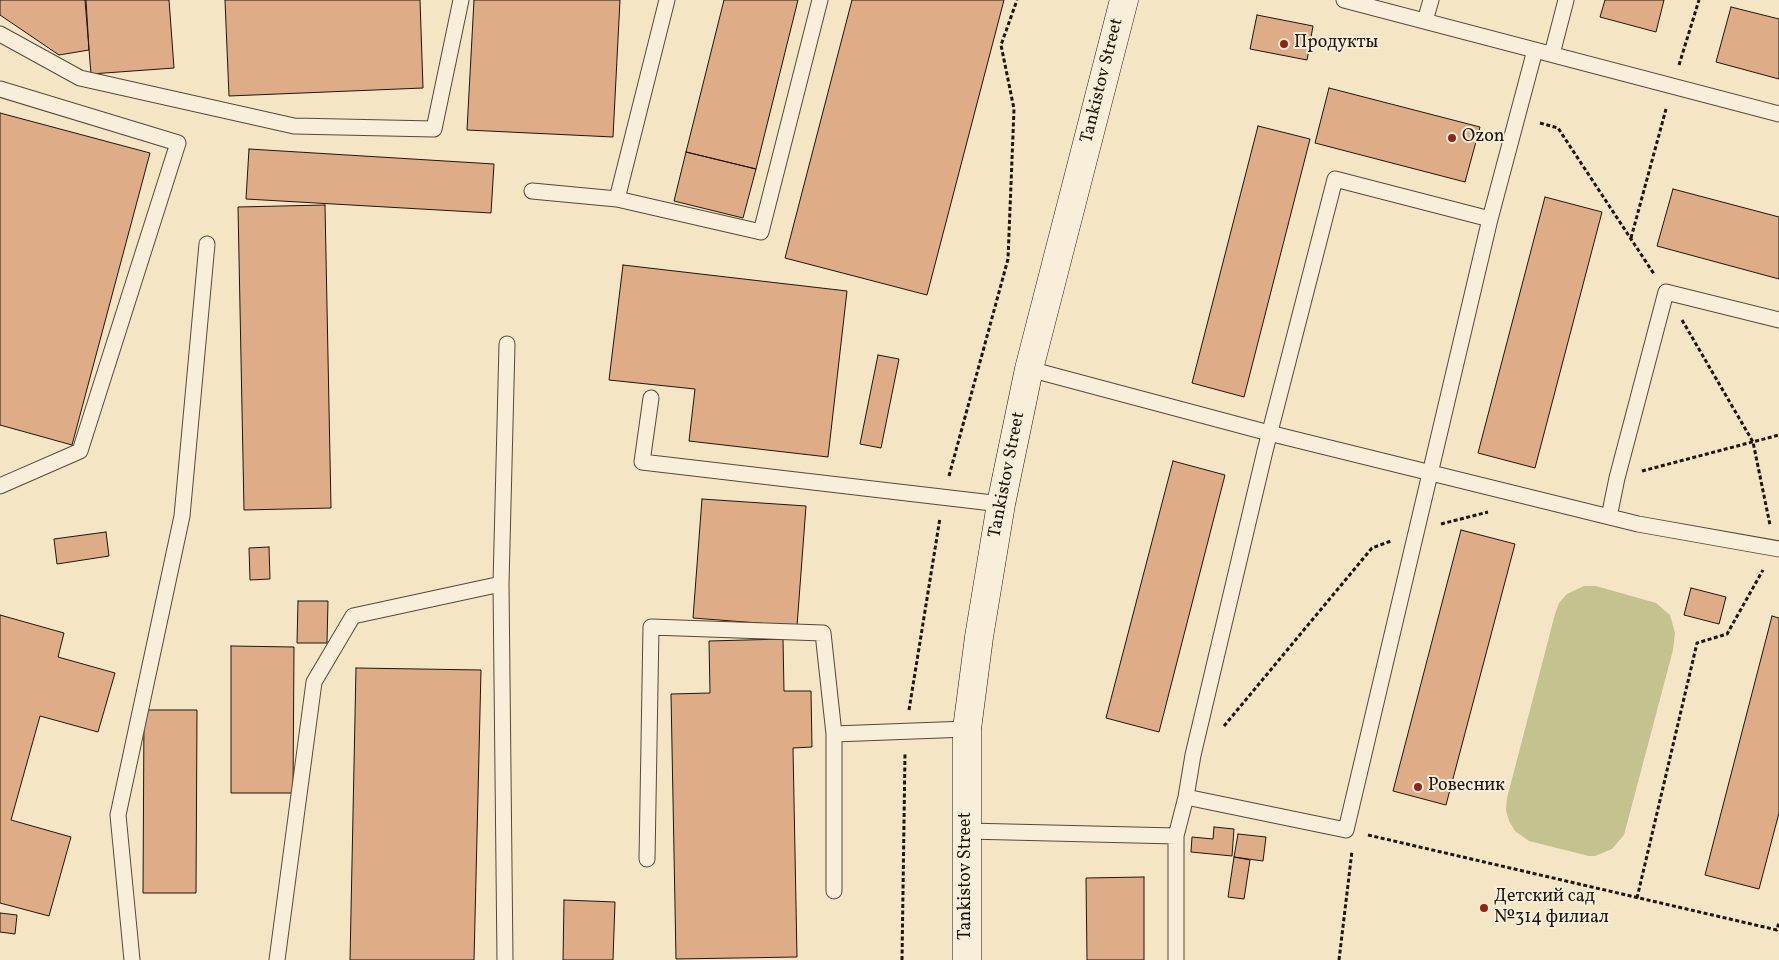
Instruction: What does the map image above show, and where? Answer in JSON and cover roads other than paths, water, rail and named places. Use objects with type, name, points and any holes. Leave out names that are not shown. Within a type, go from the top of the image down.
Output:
[{"type":"main road","name":"Tankistov Street","points":[[967,960],[967,729],[979,637],[1001,504],[1029,369],[1124,0]]},
{"type":"lane","points":[[0,34],[80,78],[294,126],[434,129],[461,0]]},
{"type":"lane","points":[[618,199],[666,0]]},
{"type":"lane","points":[[532,191],[618,199],[761,232],[820,0]]},
{"type":"lane","points":[[1344,0],[1779,114]]},
{"type":"lane","points":[[1425,21],[1431,0]]},
{"type":"lane","points":[[1552,54],[1566,0]]},
{"type":"lane","points":[[1186,797],[1350,831],[1416,532],[1490,218],[1535,50]]},
{"type":"lane","points":[[0,89],[178,143],[80,451],[0,486]]},
{"type":"lane","points":[[1176,960],[1176,836],[1269,434],[1335,179],[1490,218]]},
{"type":"lane","points":[[132,960],[118,815],[182,516],[206,244]]},
{"type":"lane","points":[[1609,517],[1617,478],[1666,292],[1779,320]]},
{"type":"lane","points":[[505,960],[501,584],[507,344]]},
{"type":"lane","points":[[1029,369],[1269,434],[1430,474],[1638,524],[1777,549]]},
{"type":"lane","points":[[651,398],[642,462],[1001,504]]},
{"type":"lane","points":[[277,960],[314,682],[353,616],[501,584]]},
{"type":"lane","points":[[647,859],[651,628],[823,633],[834,734],[834,891]]},
{"type":"lane","points":[[834,734],[967,729]]},
{"type":"lane","points":[[967,831],[1176,836]]},
{"type":"place","name":"Продукты","points":[[1284,44]]},
{"type":"place","name":"Ozon","points":[[1452,138]]},
{"type":"place","name":"Ровесник","points":[[1418,787]]},
{"type":"place","name":"Детский сад №314 филиал","points":[[1484,908]]}]
